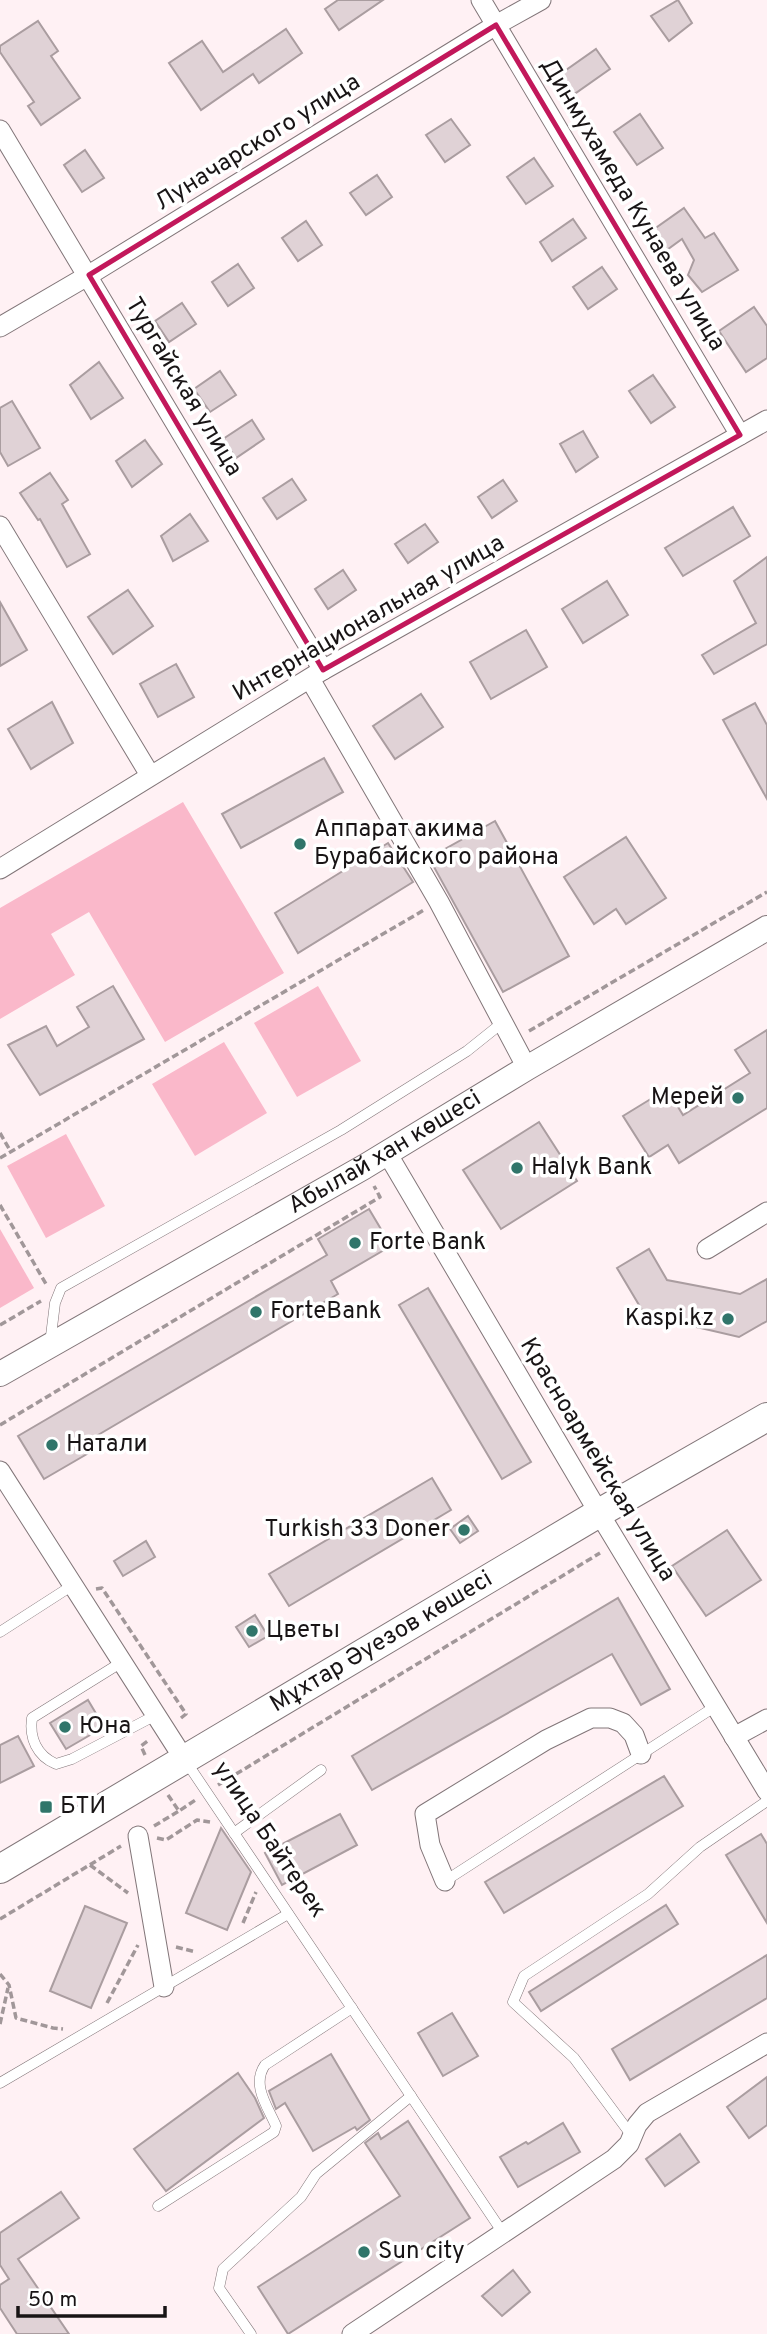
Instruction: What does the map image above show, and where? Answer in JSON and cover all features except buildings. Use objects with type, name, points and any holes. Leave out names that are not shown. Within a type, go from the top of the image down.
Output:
[{"type":"main road","name":"Мұхтар Әуезов көшесі","points":[[0,1869],[599,1513],[767,1417]]},
{"type":"street","name":"Динмухамеда Кунаева улица","points":[[481,0],[740,435]]},
{"type":"street","name":"Луначарского улица","points":[[0,327],[541,0]]},
{"type":"street","name":"Тургайская улица","points":[[0,130],[89,275],[316,675],[527,1068]]},
{"type":"street","name":"Интернациональная улица","points":[[0,869],[316,675],[767,420]]},
{"type":"street","points":[[0,526],[150,775]]},
{"type":"street","name":"Абылай хан көшесі","points":[[0,1374],[364,1167],[767,928]]},
{"type":"street","name":"Красноармейская улица","points":[[387,1153],[767,1791]]},
{"type":"street","points":[[707,1249],[767,1212]]},
{"type":"street","name":"улица Байтерек","points":[[0,1471],[184,1759]]},
{"type":"street","points":[[445,1881],[430,1845],[425,1814],[546,1740],[591,1718],[610,1717],[623,1723],[634,1735],[641,1754]]},
{"type":"street","points":[[734,1737],[767,1719]]},
{"type":"street","points":[[138,1836],[149,1940],[164,1987]]},
{"type":"street","points":[[352,2334],[614,2159],[629,2144],[637,2125],[647,2113],[767,2043]]},
{"type":"lane","points":[[50,1344],[55,1303],[61,1289],[341,1130],[467,1051],[502,1023]]},
{"type":"lane","points":[[0,1632],[73,1585]]},
{"type":"lane","points":[[122,1662],[32,1718],[30,1728],[35,1746],[46,1760],[56,1765],[156,1715]]},
{"type":"lane","points":[[445,1881],[716,1706]]},
{"type":"lane","name":"улица Байтерек","points":[[184,1759],[503,2233]]},
{"type":"lane","points":[[234,1833],[321,1770]]},
{"type":"lane","points":[[633,2136],[574,2058],[513,2002],[524,1976],[648,1894],[700,1847],[767,1801]]},
{"type":"lane","points":[[0,2083],[288,1914]]},
{"type":"lane","points":[[159,2206],[274,2132],[276,2126],[258,2085],[260,2071],[265,2065],[352,2008]]},
{"type":"lane","points":[[251,2334],[219,2288],[223,2269],[301,2197],[316,2174],[411,2096]]},
{"type":"path","points":[[526,1033],[767,892]]},
{"type":"path","points":[[0,1158],[439,902]]},
{"type":"path","points":[[0,1133],[10,1152]]},
{"type":"path","points":[[0,1425],[380,1197],[364,1167]]},
{"type":"path","points":[[0,1205],[52,1294]]},
{"type":"path","points":[[0,1325],[42,1300]]},
{"type":"path","points":[[0,1919],[179,1811]]},
{"type":"path","points":[[90,1865],[132,1896]]},
{"type":"path","points":[[239,1934],[256,1890]]},
{"type":"path","points":[[107,2004],[149,1940],[205,1954]]},
{"type":"path","points":[[0,1974],[9,1985],[16,2018],[53,2028],[74,2029]]},
{"type":"path","points":[[0,2024],[9,1985]]},
{"type":"highlighted area","points":[[496,25],[740,435],[323,670],[89,275]]},
{"type":"shaded area","points":[[183,802],[284,973],[165,1042],[89,912],[51,934],[75,975],[0,1019],[0,908]]},
{"type":"shaded area","points":[[318,986],[361,1061],[297,1097],[254,1023]]},
{"type":"shaded area","points":[[224,1042],[267,1113],[195,1156],[152,1084]]},
{"type":"shaded area","points":[[66,1134],[105,1206],[46,1238],[7,1166]]},
{"type":"shaded area","points":[[0,1229],[34,1288],[0,1308]]},
{"type":"place","name":"Аппарат акима Бурабайского района","points":[[300,844]]},
{"type":"place","name":"Мерей","points":[[738,1098]]},
{"type":"place","name":"Halyk Bank","points":[[517,1168]]},
{"type":"place","name":"Forte Bank","points":[[355,1243]]},
{"type":"place","name":"ForteBank","points":[[256,1312]]},
{"type":"place","name":"Kaspi.kz","points":[[728,1319]]},
{"type":"place","name":"Натали","points":[[52,1445]]},
{"type":"place","name":"Turkish 33 Doner","points":[[464,1530]]},
{"type":"place","name":"Цветы","points":[[252,1631]]},
{"type":"place","name":"Юна","points":[[65,1727]]},
{"type":"place","name":"БТИ","points":[[46,1807]]},
{"type":"place","name":"Sun city","points":[[364,2252]]}]
